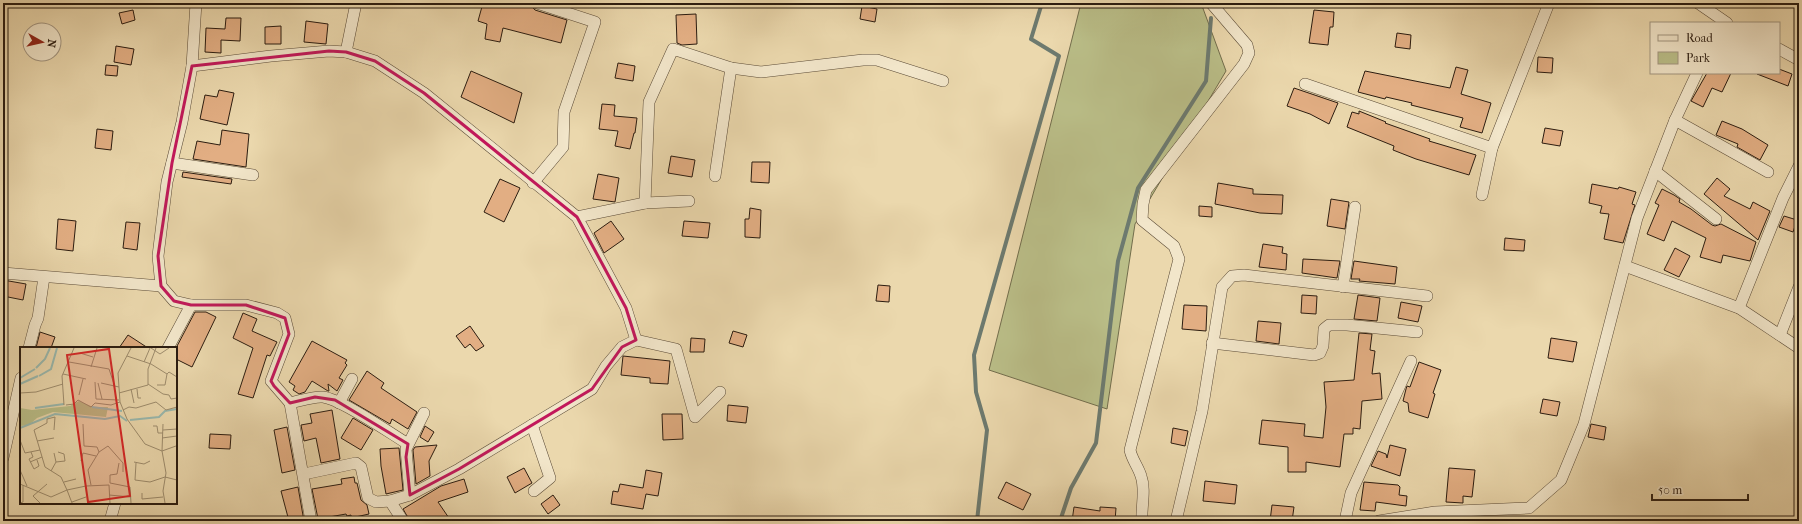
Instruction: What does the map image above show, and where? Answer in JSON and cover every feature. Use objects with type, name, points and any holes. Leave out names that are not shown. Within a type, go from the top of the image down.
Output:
[{"type":"street","points":[[196,3],[192,66],[182,122],[167,182],[158,256],[161,286],[174,301],[191,305],[246,305],[277,313],[285,318],[289,334],[271,381],[290,403],[304,474],[311,521]]},
{"type":"street","points":[[346,52],[356,3]]},
{"type":"street","points":[[534,183],[563,148],[564,112],[595,22],[537,3]]},
{"type":"street","points":[[1142,521],[1143,493],[1141,476],[1131,459],[1130,450],[1179,259],[1174,246],[1142,220],[1146,190],[1244,64],[1248,53],[1247,45],[1211,3]]},
{"type":"street","points":[[1482,195],[1492,148],[1549,3]]},
{"type":"street","points":[[1698,3],[1723,22]]},
{"type":"street","points":[[645,203],[649,102],[673,49],[731,68],[761,72],[863,60],[877,60],[943,81]]},
{"type":"street","points":[[1780,50],[1799,60]]},
{"type":"street","points":[[192,66],[271,56],[329,52],[346,52],[375,61],[424,93],[577,218],[626,308],[636,340]]},
{"type":"street","points":[[715,176],[731,68]]},
{"type":"street","points":[[1379,521],[1435,512],[1529,508],[1561,480],[1584,424],[1637,218],[1674,120],[1697,74]]},
{"type":"street","points":[[1305,84],[1492,148]]},
{"type":"street","points":[[1674,120],[1768,172]]},
{"type":"street","points":[[172,163],[253,175]]},
{"type":"street","points":[[1739,308],[1783,198],[1799,166]]},
{"type":"street","points":[[1655,171],[1716,219]]},
{"type":"street","points":[[577,218],[645,203],[689,201]]},
{"type":"street","points":[[1343,287],[1356,207]]},
{"type":"street","points":[[1625,266],[1739,308],[1799,348]]},
{"type":"street","points":[[3,273],[161,286]]},
{"type":"street","points":[[1176,521],[1202,411],[1222,287],[1232,276],[1244,275],[1427,296]]},
{"type":"street","points":[[29,347],[34,325],[38,318],[44,277]]},
{"type":"street","points":[[1780,335],[1799,286]]},
{"type":"street","points":[[169,347],[191,305]]},
{"type":"street","points":[[1212,343],[1314,355],[1320,353],[1323,346],[1324,329],[1329,325],[1347,325],[1417,332]]},
{"type":"street","points":[[304,474],[356,463],[361,467],[368,498],[376,502],[390,501],[410,495],[459,469],[592,389],[606,366],[622,347],[636,340],[676,349],[695,417],[720,392]]},
{"type":"street","points":[[1345,521],[1351,493],[1412,361]]},
{"type":"street","points":[[339,403],[352,379]]},
{"type":"street","points":[[3,458],[20,382]]},
{"type":"street","points":[[290,403],[308,400],[315,397],[325,397],[339,403],[408,444]]},
{"type":"street","points":[[410,495],[406,457],[408,444],[424,413]]},
{"type":"street","points":[[532,425],[550,478],[534,491]]},
{"type":"street","points":[[390,501],[404,521]]},
{"type":"street","points":[[110,521],[115,504]]},
{"type":"highlighted area","points":[[329,51],[346,52],[375,61],[424,93],[577,217],[626,308],[636,340],[622,347],[592,389],[459,469],[410,495],[406,457],[408,444],[335,400],[315,397],[290,403],[274,386],[271,381],[289,334],[285,318],[246,305],[191,305],[174,301],[161,286],[158,256],[172,163],[192,66]]},
{"type":"green space","points":[[1081,3],[1201,3],[1226,71],[1135,224],[1107,409],[989,370]]},
{"type":"building","points":[[483,3],[530,4],[535,10],[567,20],[561,43],[503,28],[500,42],[485,39],[487,24],[478,21]]},
{"type":"building","points":[[862,6],[877,9],[875,22],[860,19]]},
{"type":"building","points":[[133,10],[135,20],[122,24],[119,13]]},
{"type":"building","points":[[1314,10],[1334,12],[1333,27],[1330,27],[1328,45],[1309,43]]},
{"type":"building","points":[[696,14],[697,44],[682,45],[677,43],[676,15]]},
{"type":"building","points":[[226,18],[241,18],[240,41],[221,40],[221,53],[205,52],[206,28],[225,29]]},
{"type":"building","points":[[306,21],[328,24],[326,44],[304,42]]},
{"type":"building","points":[[281,26],[281,44],[265,44],[265,27]]},
{"type":"building","points":[[1397,33],[1411,35],[1410,49],[1395,47]]},
{"type":"building","points":[[116,46],[134,49],[131,65],[114,62]]},
{"type":"building","points":[[1538,57],[1553,58],[1552,73],[1537,72]]},
{"type":"building","points":[[618,63],[635,66],[633,81],[615,78]]},
{"type":"building","points":[[106,65],[118,66],[117,76],[105,75]]},
{"type":"building","points":[[1456,67],[1468,70],[1461,94],[1491,103],[1482,133],[1460,127],[1463,118],[1411,105],[1412,103],[1386,97],[1385,99],[1358,92],[1365,71],[1450,88]]},
{"type":"building","points":[[1780,69],[1792,74],[1788,86],[1757,74],[1780,74]]},
{"type":"building","points":[[471,71],[522,93],[514,123],[461,97]]},
{"type":"building","points":[[1706,74],[1731,74],[1722,92],[1712,88],[1703,107],[1691,101]]},
{"type":"building","points":[[1294,88],[1338,103],[1329,124],[1310,114],[1287,106]]},
{"type":"building","points":[[219,90],[234,93],[227,125],[200,119],[205,95],[217,97]]},
{"type":"building","points":[[602,104],[615,105],[614,116],[637,118],[635,133],[630,149],[615,146],[618,131],[599,129]]},
{"type":"building","points":[[1359,111],[1386,122],[1385,123],[1430,139],[1429,141],[1476,155],[1469,175],[1416,159],[1393,150],[1394,146],[1347,127],[1352,112],[1359,114]]},
{"type":"building","points":[[1722,121],[1742,129],[1768,145],[1760,160],[1737,147],[1738,144],[1716,135]]},
{"type":"building","points":[[1545,128],[1563,131],[1560,146],[1542,143]]},
{"type":"building","points":[[97,129],[113,131],[111,150],[95,148]]},
{"type":"building","points":[[222,130],[249,134],[246,167],[193,159],[197,141],[220,145]]},
{"type":"building","points":[[671,156],[695,160],[692,177],[668,173]]},
{"type":"building","points":[[752,162],[770,162],[769,183],[751,182]]},
{"type":"building","points":[[183,172],[232,179],[231,184],[182,177]]},
{"type":"building","points":[[598,174],[619,178],[615,202],[593,199]]},
{"type":"building","points":[[1717,178],[1730,189],[1724,196],[1750,209],[1753,202],[1770,211],[1758,240],[1704,194]]},
{"type":"building","points":[[500,179],[520,188],[504,222],[484,212]]},
{"type":"building","points":[[1218,183],[1253,189],[1253,194],[1283,195],[1282,214],[1260,213],[1215,204]]},
{"type":"building","points":[[1592,184],[1618,189],[1619,187],[1636,192],[1632,204],[1635,205],[1623,243],[1604,239],[1609,214],[1600,213],[1602,206],[1589,203]]},
{"type":"building","points":[[1662,189],[1680,199],[1679,202],[1712,225],[1715,226],[1721,224],[1756,242],[1750,261],[1723,255],[1721,263],[1700,257],[1706,238],[1672,221],[1664,241],[1647,234],[1659,205],[1655,203]]},
{"type":"building","points":[[1331,199],[1349,202],[1345,229],[1327,226]]},
{"type":"building","points":[[1199,206],[1212,207],[1212,217],[1199,216]]},
{"type":"building","points":[[750,208],[761,210],[760,238],[745,237],[745,219],[749,219]]},
{"type":"building","points":[[1784,216],[1797,220],[1793,232],[1779,227]]},
{"type":"building","points":[[58,219],[76,221],[73,251],[56,249]]},
{"type":"building","points":[[611,221],[624,239],[604,253],[594,233]]},
{"type":"building","points":[[684,221],[710,223],[708,238],[682,236]]},
{"type":"building","points":[[126,222],[140,223],[137,250],[123,248]]},
{"type":"building","points":[[1505,238],[1525,240],[1524,251],[1504,250]]},
{"type":"building","points":[[1263,244],[1283,247],[1282,253],[1287,254],[1286,270],[1259,267]]},
{"type":"building","points":[[1675,248],[1690,256],[1679,277],[1664,270]]},
{"type":"building","points":[[1303,259],[1340,261],[1337,278],[1302,273]]},
{"type":"building","points":[[1354,261],[1397,267],[1395,284],[1351,279]]},
{"type":"building","points":[[3,280],[26,284],[23,300],[3,296]]},
{"type":"building","points":[[878,285],[890,286],[889,302],[876,301]]},
{"type":"building","points":[[1302,295],[1317,296],[1316,314],[1301,313]]},
{"type":"building","points":[[1358,295],[1380,298],[1377,321],[1354,319]]},
{"type":"building","points":[[1401,302],[1422,306],[1418,322],[1398,318]]},
{"type":"building","points":[[1184,305],[1207,306],[1206,331],[1182,329]]},
{"type":"building","points":[[195,312],[206,312],[216,317],[192,367],[177,360],[177,347]]},
{"type":"building","points":[[243,313],[257,319],[252,331],[277,342],[270,356],[267,355],[253,398],[238,394],[253,348],[233,338]]},
{"type":"building","points":[[1258,321],[1281,323],[1279,344],[1256,341]]},
{"type":"building","points":[[470,326],[484,346],[476,351],[470,344],[465,348],[456,336]]},
{"type":"building","points":[[733,331],[747,335],[743,347],[729,343]]},
{"type":"building","points":[[40,332],[55,337],[51,347],[36,347]]},
{"type":"building","points":[[1359,333],[1372,334],[1370,350],[1375,351],[1372,374],[1380,373],[1382,399],[1362,401],[1360,429],[1353,428],[1353,434],[1344,434],[1340,467],[1306,462],[1306,472],[1288,472],[1288,447],[1259,444],[1262,420],[1305,424],[1304,436],[1323,438],[1326,407],[1324,382],[1354,380]]},
{"type":"building","points":[[128,335],[146,347],[120,347]]},
{"type":"building","points":[[691,338],[705,339],[704,352],[690,352]]},
{"type":"building","points":[[1551,338],[1577,342],[1573,362],[1548,358]]},
{"type":"building","points":[[312,341],[347,360],[345,363],[347,365],[339,378],[343,380],[337,391],[328,384],[328,391],[312,381],[305,392],[299,394],[293,390],[295,386],[289,382]]},
{"type":"building","points":[[623,356],[670,361],[668,384],[650,383],[650,378],[621,375]]},
{"type":"building","points":[[1419,362],[1441,370],[1433,393],[1435,394],[1428,418],[1409,412],[1408,403],[1403,401],[1407,386],[1410,387]]},
{"type":"building","points":[[367,371],[384,383],[381,388],[417,412],[408,429],[392,419],[390,424],[349,400]]},
{"type":"building","points":[[1543,399],[1560,402],[1557,416],[1540,413]]},
{"type":"building","points":[[728,405],[748,407],[746,423],[727,421]]},
{"type":"building","points":[[332,410],[340,459],[321,463],[316,438],[304,441],[301,425],[312,423],[310,414]]},
{"type":"building","points":[[662,414],[682,414],[683,439],[663,440]]},
{"type":"building","points":[[353,418],[373,430],[361,450],[341,438]]},
{"type":"building","points":[[1591,424],[1606,427],[1604,440],[1588,437]]},
{"type":"building","points":[[425,426],[434,432],[428,442],[420,437]]},
{"type":"building","points":[[287,427],[295,470],[282,473],[274,430]]},
{"type":"building","points":[[1173,428],[1188,431],[1185,446],[1171,443]]},
{"type":"building","points":[[210,434],[231,435],[230,449],[209,448]]},
{"type":"building","points":[[437,445],[429,461],[430,476],[416,484],[413,450],[415,447]]},
{"type":"building","points":[[1390,445],[1406,449],[1400,476],[1371,466],[1378,451],[1386,454],[1387,458]]},
{"type":"building","points":[[399,448],[403,490],[386,494],[381,466],[380,449]]},
{"type":"building","points":[[524,468],[532,483],[515,493],[507,477]]},
{"type":"building","points":[[1449,468],[1475,470],[1472,497],[1463,496],[1463,503],[1446,502]]},
{"type":"building","points":[[646,470],[662,473],[658,496],[646,494],[643,509],[611,504],[613,491],[618,492],[620,484],[643,488]]},
{"type":"building","points":[[354,477],[361,500],[367,505],[369,514],[351,518],[351,515],[347,516],[346,514],[318,519],[312,489],[342,484],[341,479]]},
{"type":"building","points":[[464,479],[468,492],[438,502],[451,521],[410,521],[403,509],[441,486]]},
{"type":"building","points":[[1205,481],[1237,485],[1235,504],[1203,501]]},
{"type":"building","points":[[1006,482],[1031,494],[1023,510],[998,498]]},
{"type":"building","points":[[1364,482],[1398,485],[1400,487],[1399,495],[1407,496],[1406,506],[1376,502],[1375,511],[1360,510]]},
{"type":"building","points":[[298,487],[304,521],[289,521],[281,491]]},
{"type":"building","points":[[553,495],[560,505],[548,514],[541,504]]},
{"type":"building","points":[[1272,505],[1294,507],[1292,521],[1270,521]]},
{"type":"building","points":[[1074,507],[1100,511],[1100,507],[1116,508],[1115,521],[1072,521]]},
{"type":"waterway","points":[[977,521],[987,430],[976,392],[974,355],[1059,56],[1031,39],[1042,3]]},
{"type":"waterway","points":[[1060,521],[1071,488],[1096,443],[1118,261],[1138,188],[1206,81],[1211,18]]}]
